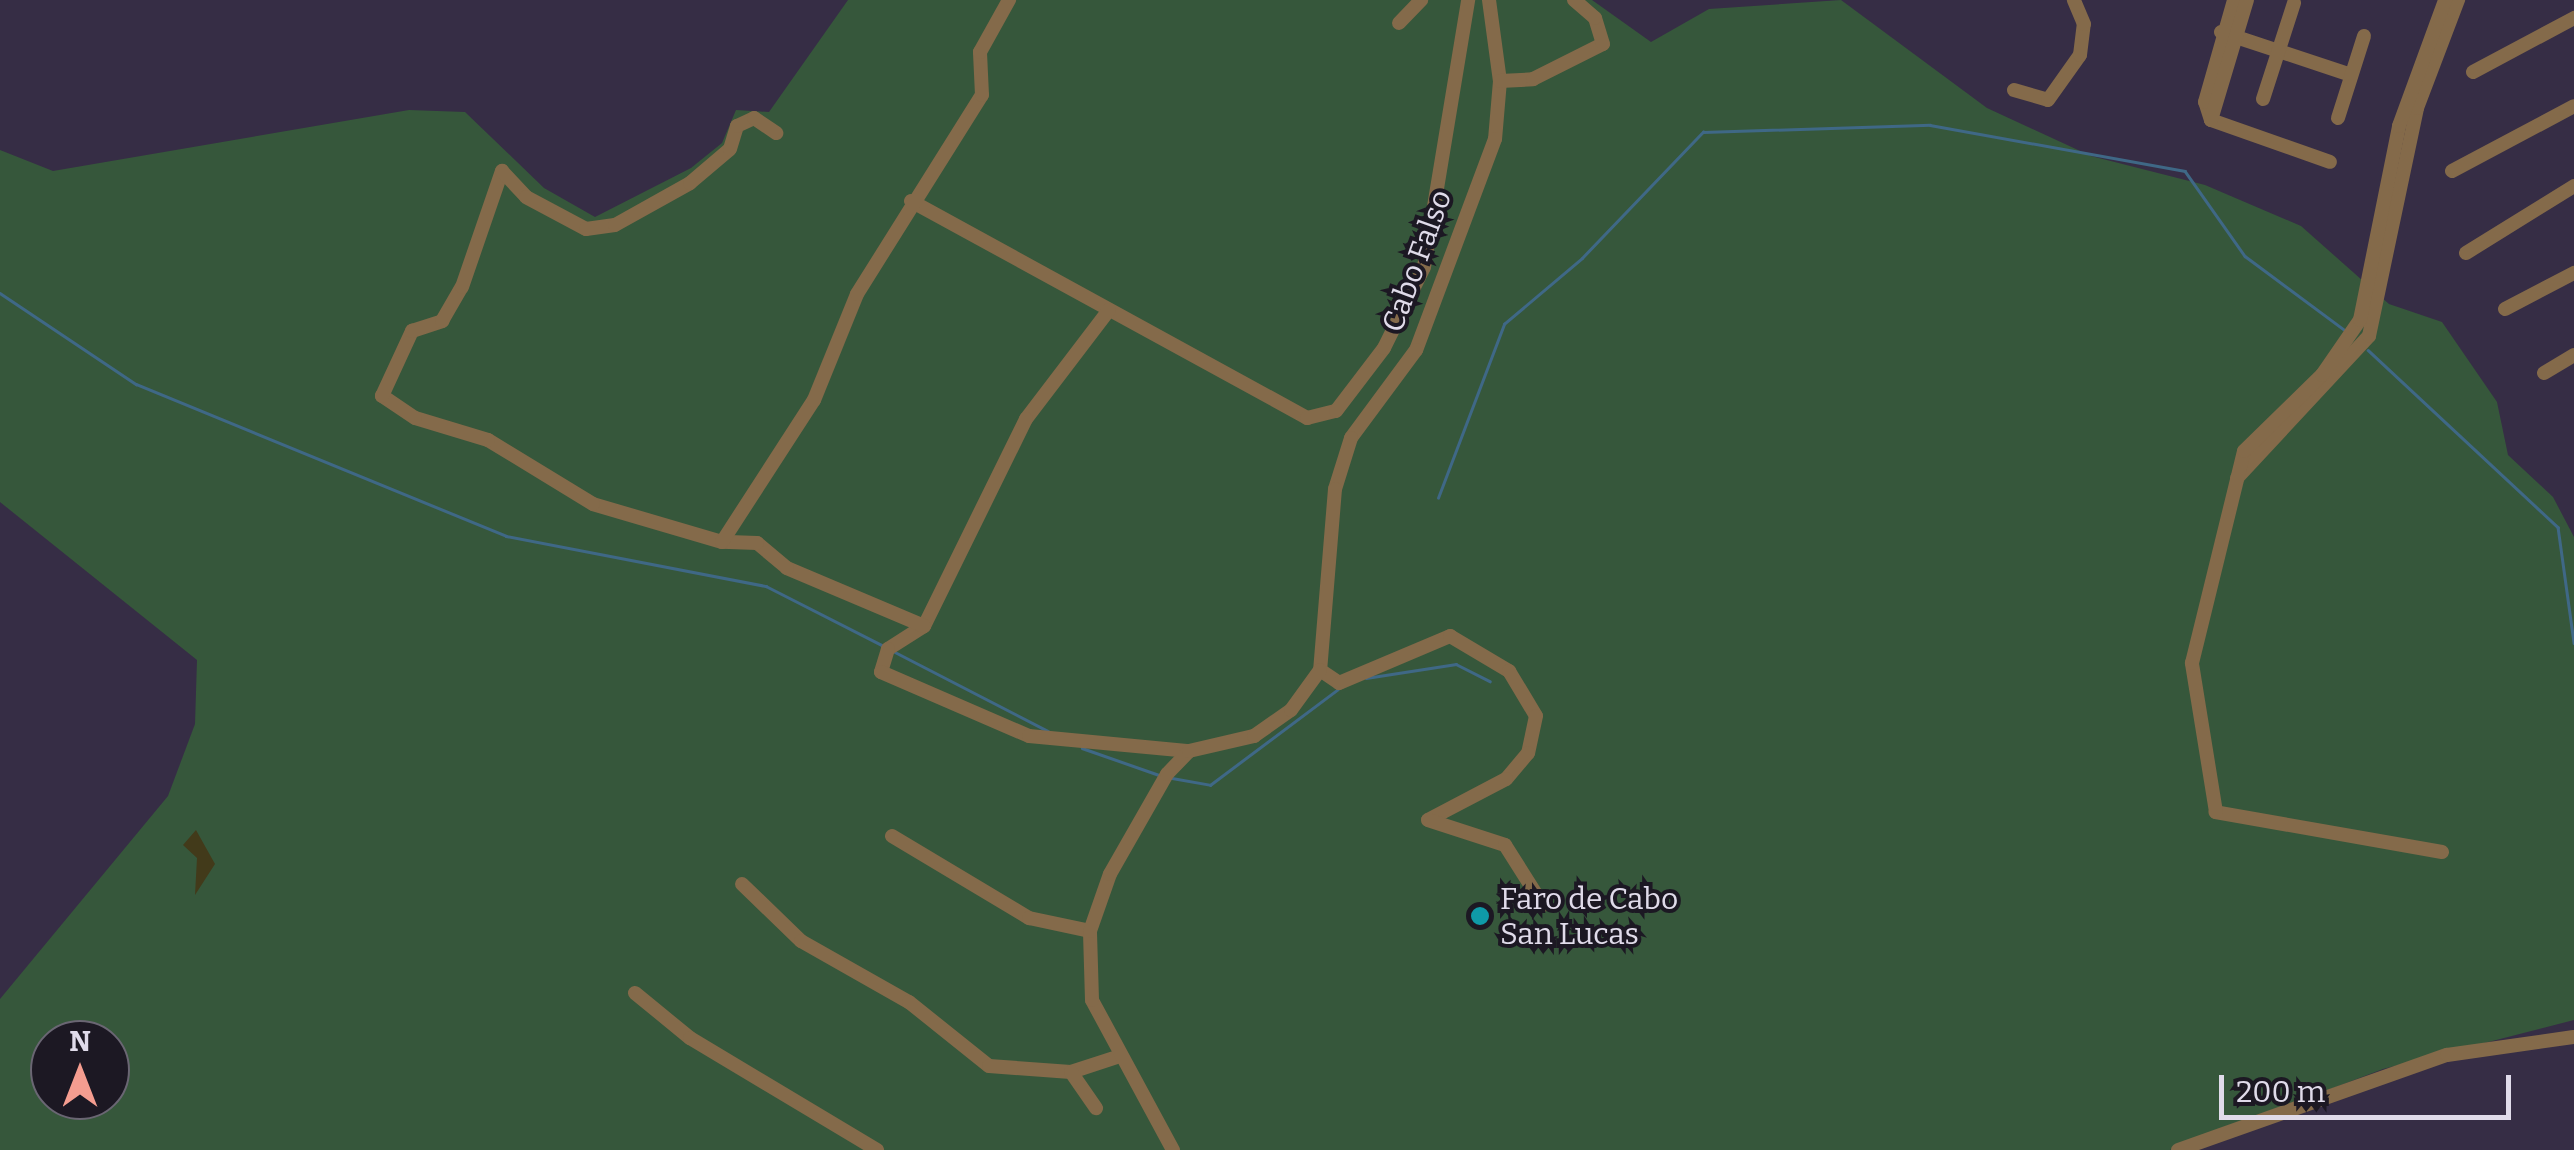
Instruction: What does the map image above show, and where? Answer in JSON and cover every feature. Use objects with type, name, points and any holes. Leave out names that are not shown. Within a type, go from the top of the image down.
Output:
[{"type":"street","points":[[722,542],[814,400],[857,294],[982,95],[980,52],[1008,0]]},
{"type":"street","points":[[1399,23],[1421,0]]},
{"type":"street","points":[[912,201],[1307,418],[1336,411],[1384,348],[1424,267],[1468,0]]},
{"type":"street","name":"Cabo Falso","points":[[1320,670],[1334,489],[1352,438],[1416,350],[1495,139],[1500,81],[1489,0]]},
{"type":"street","points":[[1500,81],[1533,79],[1603,44],[1595,18],[1574,0]]},
{"type":"street","points":[[2014,90],[2048,100],[2080,55],[2084,24],[2074,0]]},
{"type":"street","points":[[2234,0],[2211,120],[2330,162]]},
{"type":"street","points":[[2227,33],[2247,0]]},
{"type":"street","points":[[2368,322],[2399,126],[2445,0]]},
{"type":"street","points":[[2442,852],[2216,812],[2192,663],[2237,478],[2345,360],[2368,322],[2416,108],[2458,0]]},
{"type":"street","points":[[2263,99],[2294,2]]},
{"type":"street","points":[[2473,72],[2574,18]]},
{"type":"street","points":[[2227,33],[2350,75]]},
{"type":"street","points":[[2338,118],[2364,36]]},
{"type":"street","points":[[2452,171],[2574,106]]},
{"type":"street","points":[[776,133],[754,118],[737,126],[730,150],[690,183],[615,224],[586,229],[526,197],[502,172],[462,287],[442,321],[412,331],[382,396],[415,418],[488,440],[592,504],[722,542],[758,543],[787,568],[924,626]]},
{"type":"street","points":[[2466,253],[2574,186]]},
{"type":"street","points":[[2504,309],[2574,273]]},
{"type":"street","points":[[1110,310],[1026,419],[924,626],[888,648],[881,672],[1029,736],[1190,752],[1254,736],[1291,710],[1320,670],[1339,683],[1450,636],[1501,663],[1536,716],[1528,753],[1506,779],[1428,820],[1505,845],[1543,906]]},
{"type":"street","points":[[2544,373],[2574,354]]},
{"type":"street","points":[[1153,751],[1167,774]]},
{"type":"street","points":[[1173,1150],[1117,1056],[1092,1000],[1090,931],[1110,874],[1167,774],[1190,752]]},
{"type":"street","points":[[892,836],[1029,918],[1090,931]]},
{"type":"street","points":[[742,884],[800,941],[909,1002],[988,1066],[1071,1072],[1117,1056]]},
{"type":"street","points":[[635,994],[690,1038],[878,1150]]},
{"type":"street","points":[[2178,1150],[2447,1055],[2574,1036]]},
{"type":"street","points":[[1071,1072],[1096,1108]]},
{"type":"green space","points":[[848,0],[1592,0],[1651,42],[1709,9],[1841,0],[1987,108],[2091,156],[2205,185],[2301,226],[2389,304],[2442,322],[2497,402],[2508,455],[2553,497],[2574,537],[2574,1020],[2383,1069],[2170,1150],[0,1150],[0,999],[168,796],[195,724],[197,660],[0,502],[0,150],[53,171],[409,110],[465,112],[544,188],[595,217],[691,168],[722,143],[736,110],[769,112]]},
{"type":"sand","points":[[196,830],[215,864],[195,895],[197,858],[183,845]]},
{"type":"waterway","points":[[1438,498],[1504,324],[1582,258],[1703,132],[1930,125],[2185,171],[2245,256],[2346,331]]},
{"type":"waterway","points":[[0,293],[136,384],[506,536],[766,586],[884,646]]},
{"type":"waterway","points":[[2368,350],[2558,527],[2574,643]]},
{"type":"waterway","points":[[895,652],[1048,731]]},
{"type":"waterway","points":[[1366,678],[1456,664],[1490,681]]},
{"type":"waterway","points":[[1172,778],[1210,785],[1337,690]]},
{"type":"waterway","points":[[1082,748],[1159,775]]},
{"type":"place","name":"Faro de Cabo San Lucas","points":[[1480,916]]}]
